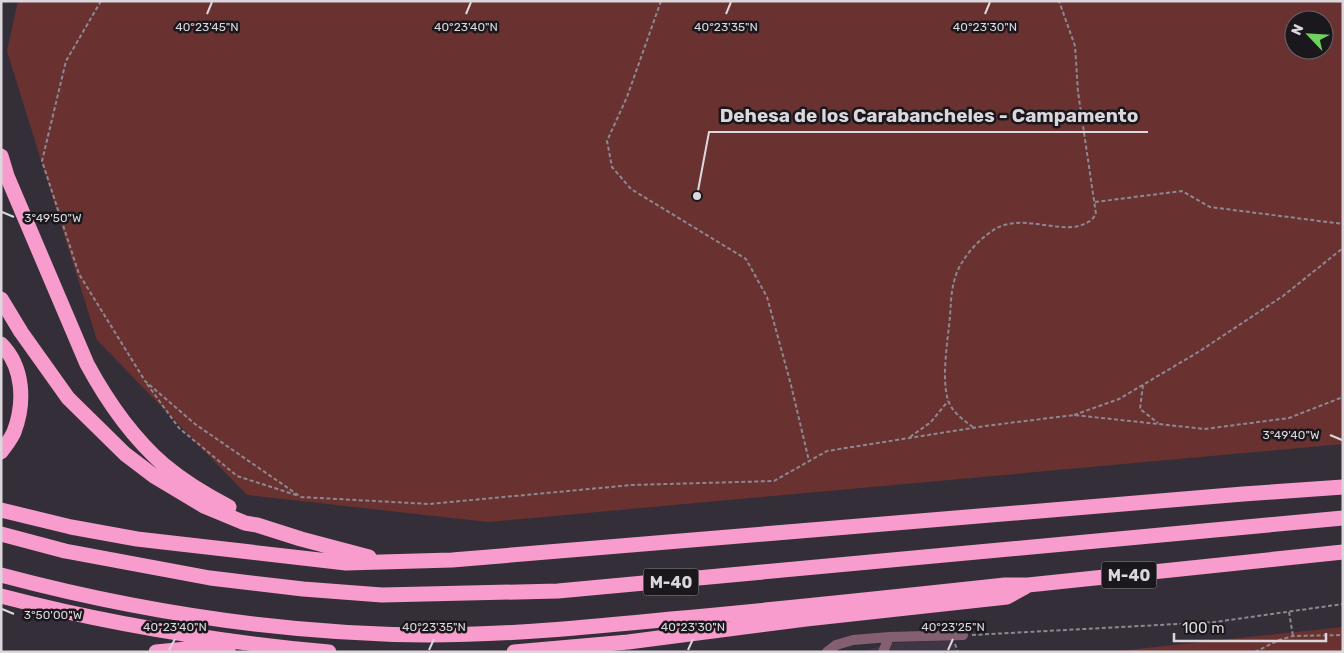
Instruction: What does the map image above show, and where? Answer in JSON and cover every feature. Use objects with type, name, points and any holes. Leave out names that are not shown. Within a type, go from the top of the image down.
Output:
[{"type":"highway","points":[[1,156],[11,185],[88,364],[103,393],[126,426],[164,465],[208,496],[258,525]]},
{"type":"highway","points":[[1,299],[32,349],[68,398],[125,454],[154,476],[204,506],[245,523],[387,561]]},
{"type":"highway","points":[[1,344],[16,365],[21,387],[20,412],[13,434],[1,452]]},
{"type":"highway","points":[[1,510],[71,527],[138,539],[346,563],[462,560],[1233,494],[1343,487]]},
{"type":"highway","name":"M-40","points":[[1,534],[65,551],[210,578],[303,589],[382,595],[558,592],[1343,518]]},
{"type":"highway","name":"M-40","points":[[1,575],[58,590],[200,617],[288,627],[427,634],[548,630],[801,607],[1005,585],[1028,585],[1343,552]]},
{"type":"highway","points":[[514,652],[628,642],[1007,597],[1028,585]]},
{"type":"highway","points":[[1,596],[51,609],[193,635],[284,648],[329,652]]},
{"type":"highway","points":[[156,652],[197,648],[265,650],[284,648]]},
{"type":"street","points":[[827,652],[836,645],[853,640],[965,635]]},
{"type":"street","points":[[883,652],[889,637]]},
{"type":"path","points":[[101,1],[66,61],[42,161],[79,274],[145,381],[179,428],[237,476],[301,497],[429,504],[632,486],[774,481],[827,451],[910,437],[1074,415],[1119,399],[1200,351],[1283,296],[1343,248]]},
{"type":"path","points":[[661,1],[627,97],[607,141],[612,167],[631,189],[746,259],[767,296],[809,461]]},
{"type":"path","points":[[973,428],[956,413],[948,401],[946,361],[951,298],[955,277],[964,260],[975,246],[1002,225],[1018,222],[1074,226],[1088,223],[1096,214],[1078,92],[1075,46],[1059,1]]},
{"type":"path","points":[[1095,202],[1182,191],[1210,207],[1343,224]]},
{"type":"path","points":[[145,381],[195,424],[301,497]]},
{"type":"path","points":[[1143,384],[1140,409],[1160,424]]},
{"type":"path","points":[[1074,415],[1206,429],[1288,418],[1343,397]]},
{"type":"path","points":[[910,437],[931,422],[948,401]]},
{"type":"path","points":[[965,635],[1216,622],[1343,604]]},
{"type":"path","points":[[1290,612],[1294,636]]},
{"type":"path","points":[[1255,652],[1279,640],[1294,636],[1343,635]]},
{"type":"shaded area","points":[[18,1],[1343,1],[1343,444],[488,522],[247,495],[97,340],[7,51]]},
{"type":"shaded area","points":[[1343,627],[1343,652],[1109,652]]},
{"type":"shaded area","points":[[953,640],[957,652],[860,652],[890,643]]},
{"type":"place","name":"Dehesa de los Carabancheles - Campamento","points":[[697,196]]}]
